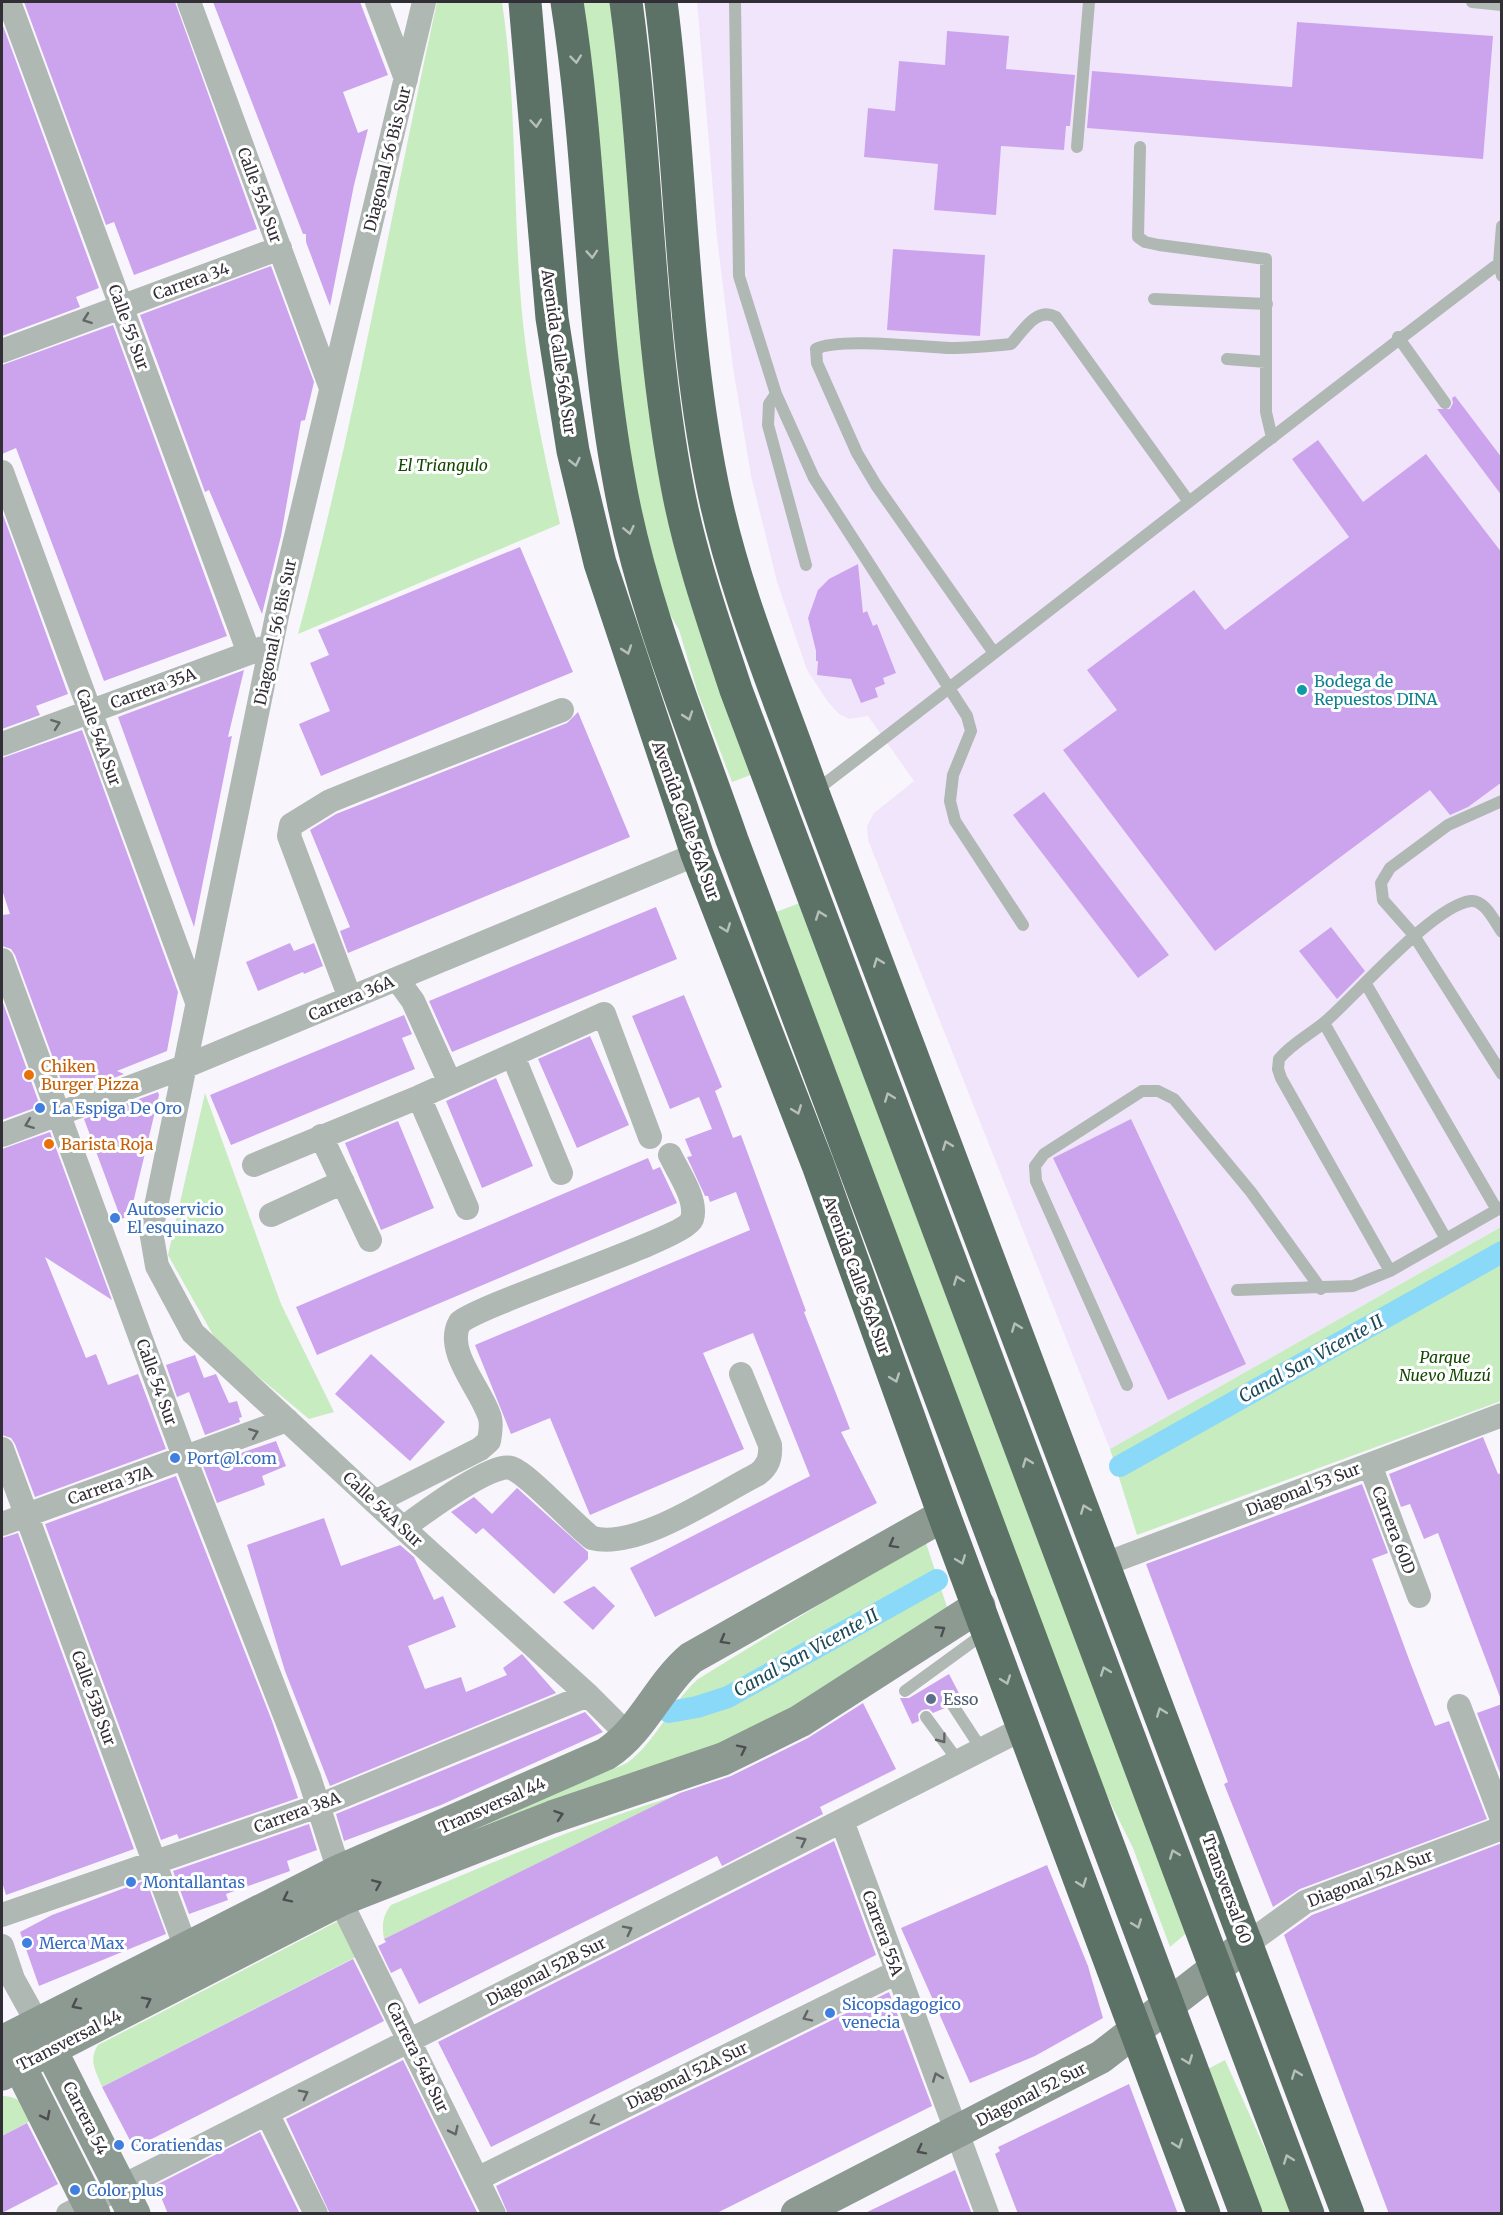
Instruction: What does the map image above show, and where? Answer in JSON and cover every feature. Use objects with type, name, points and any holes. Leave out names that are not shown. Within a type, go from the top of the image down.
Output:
[{"type":"highway","name":"Avenida Calle 56A Sur","points":[[525,2],[552,318],[573,451],[600,563],[697,854],[818,1165],[983,1618]]},
{"type":"highway","name":"Avenida Calle 56A Sur","points":[[567,2],[581,109],[594,286],[612,438],[631,541],[651,611],[732,840],[1068,1742]]},
{"type":"highway","points":[[626,2],[639,103],[644,192],[670,438],[677,486],[701,584],[736,690],[1308,2214]]},
{"type":"highway","points":[[661,2],[669,59],[692,341],[712,485],[740,586],[813,793],[1105,1564]]},
{"type":"highway","points":[[639,103],[668,180],[682,228]]},
{"type":"highway","points":[[600,563],[612,438]]},
{"type":"highway","points":[[914,1057],[924,1189]]},
{"type":"highway","points":[[818,1165],[883,1245]]},
{"type":"highway","name":"Transversal 60","points":[[1105,1564],[1348,2214]]},
{"type":"highway","points":[[983,1618],[1204,2214]]},
{"type":"highway","points":[[1117,1703],[1195,1804]]},
{"type":"highway","points":[[1068,1742],[1068,1846]]},
{"type":"highway","points":[[1068,1742],[1246,2214]]},
{"type":"highway","points":[[1190,2176],[1232,2214]]},
{"type":"street","name":"Calle 55 Sur","points":[[9,2],[121,307],[260,649]]},
{"type":"street","name":"Calle 55A Sur","points":[[189,2],[332,388]]},
{"type":"street","points":[[377,2],[406,79]]},
{"type":"street","name":"Diagonal 56 Bis Sur","points":[[157,1266],[151,1231],[197,1002],[260,649],[332,388],[424,2]]},
{"type":"street","name":"Carrera 34","points":[[2,351],[280,248]]},
{"type":"street","name":"Calle 54A Sur","points":[[2,472],[197,1002]]},
{"type":"street","name":"Carrera 35A","points":[[2,744],[260,649]]},
{"type":"street","points":[[350,998],[289,836],[291,825],[330,801],[375,782],[562,711]]},
{"type":"street","name":"Carrera 36A","points":[[2,1135],[184,1067],[697,854]]},
{"type":"street","name":"Calle 54 Sur","points":[[2,960],[184,1459],[233,1579],[318,1806],[340,1886]]},
{"type":"street","points":[[397,979],[413,1000],[450,1083]]},
{"type":"street","points":[[254,1165],[419,1097],[604,1014],[650,1137]]},
{"type":"street","points":[[513,1056],[561,1173]]},
{"type":"street","points":[[419,1097],[468,1208]]},
{"type":"street","points":[[321,1136],[370,1240]]},
{"type":"street","points":[[375,1502],[480,1449],[489,1441],[490,1418],[464,1367],[458,1346],[456,1337],[460,1322],[496,1302],[657,1241],[688,1225],[692,1218],[692,1208],[687,1190],[670,1155]]},
{"type":"street","points":[[271,1215],[343,1182]]},
{"type":"street","points":[[119,1279],[157,1266]]},
{"type":"street","name":"Calle 54A Sur","points":[[157,1266],[193,1333],[403,1528],[588,1695],[630,1737]]},
{"type":"street","points":[[403,1528],[477,1479],[498,1468],[506,1467],[522,1474],[592,1538],[604,1541],[620,1539],[663,1524],[758,1474],[767,1467],[771,1456],[770,1445],[741,1374]]},
{"type":"street","name":"Diagonal 53 Sur","points":[[1105,1564],[1502,1415]]},
{"type":"street","name":"Carrera 37A","points":[[2,1524],[286,1420]]},
{"type":"street","name":"Calle 53B Sur","points":[[2,1449],[186,1948]]},
{"type":"street","name":"Carrera 60D","points":[[1370,1465],[1419,1596]]},
{"type":"street","name":"Transversal 44","points":[[22,2047],[598,1758],[630,1737],[677,1670],[691,1658],[944,1515]]},
{"type":"street","name":"Transversal 44","points":[[22,2047],[186,1948],[340,1886],[552,1818],[723,1759],[800,1721],[897,1681],[983,1618]]},
{"type":"street","name":"Carrera 38A","points":[[2,1915],[318,1806],[588,1695]]},
{"type":"street","points":[[1459,1706],[1502,1819]]},
{"type":"street","name":"Diagonal 52B Sur","points":[[84,2210],[127,2200],[267,2113],[1024,1728]]},
{"type":"street","name":"Carrera 55A","points":[[842,1821],[987,2214]]},
{"type":"street","name":"Diagonal 52A Sur","points":[[1247,1944],[1305,1902],[1502,1828]]},
{"type":"street","name":"Carrera 54B Sur","points":[[340,1886],[410,2040],[494,2214]]},
{"type":"street","name":"Diagonal 52 Sur","points":[[797,2214],[1087,2066],[1247,1944]]},
{"type":"street","points":[[2,1946],[13,1979],[22,2047],[84,2210]]},
{"type":"street","name":"Diagonal 52A Sur","points":[[477,2179],[897,1972]]},
{"type":"street","name":"Carrera 54","points":[[22,2047],[127,2200]]},
{"type":"street","points":[[267,2113],[316,2214]]},
{"type":"lane","points":[[735,2],[739,276],[777,394],[814,478],[960,701],[971,731],[953,775],[950,801],[955,821],[1023,925]]},
{"type":"lane","points":[[1077,147],[1089,2]]},
{"type":"lane","points":[[1472,2],[1502,5]]},
{"type":"lane","points":[[1140,147],[1138,237],[1145,242],[1159,245],[1266,259],[1266,412],[1272,438]]},
{"type":"lane","points":[[1502,226],[1500,262],[1502,276]]},
{"type":"lane","points":[[813,793],[1272,438],[1398,337],[1500,262]]},
{"type":"lane","points":[[1154,299],[1267,304]]},
{"type":"lane","points":[[994,653],[862,461],[817,363],[816,349],[823,345],[853,344],[953,348],[1011,344],[1035,318],[1044,313],[1052,315],[1056,317],[1189,502]]},
{"type":"lane","points":[[1398,337],[1445,403]]},
{"type":"lane","points":[[1227,359],[1266,362]]},
{"type":"lane","points":[[777,394],[769,404],[768,425],[806,565]]},
{"type":"lane","points":[[1502,801],[1448,825],[1390,868],[1381,883],[1383,900],[1413,934],[1502,1074]]},
{"type":"lane","points":[[1390,1271],[1278,1068],[1279,1059],[1285,1051],[1324,1023],[1366,984],[1413,934],[1462,903],[1473,900],[1485,906],[1502,932]]},
{"type":"lane","points":[[1237,1290],[1321,1289],[1353,1286],[1390,1271],[1499,1209],[1366,984]]},
{"type":"lane","points":[[1324,1023],[1446,1239]]},
{"type":"lane","points":[[1127,1385],[1036,1181],[1035,1166],[1044,1154],[1142,1091],[1158,1091],[1174,1099],[1251,1192],[1321,1289]]},
{"type":"lane","points":[[897,1681],[935,1675],[983,1618]]},
{"type":"lane","points":[[952,1704],[982,1750]]},
{"type":"lane","points":[[926,1717],[959,1762]]},
{"type":"shaded area","points":[[697,2],[1501,2],[1501,1227],[1110,1449],[868,840],[867,826],[874,813],[914,781],[868,716],[849,719],[839,714],[828,702],[807,670],[777,582],[751,476],[733,368],[717,238]]},
{"type":"green space","name":"El Triangulo","points":[[437,2],[502,2],[513,122],[517,243],[523,323],[534,399],[560,524],[298,634],[355,398]]},
{"type":"green space","points":[[580,2],[616,2],[645,337],[756,773],[732,782],[698,693],[679,630],[656,590],[624,448]]},
{"type":"green space","points":[[805,901],[1189,1931],[1170,1947],[1133,1848],[1096,1774],[776,912]]},
{"type":"green space","points":[[205,1093],[281,1304],[334,1412],[309,1419],[217,1342],[168,1255]]},
{"type":"green space","name":"Parque Nuevo Muzú","points":[[1501,1227],[1501,1401],[1137,1535],[1110,1449]]},
{"type":"green space","points":[[925,1540],[948,1610],[790,1713],[733,1741],[462,1840],[460,1834],[627,1763],[647,1744],[679,1700],[698,1679]]},
{"type":"green space","points":[[675,1796],[384,1939],[383,1921],[391,1905],[567,1833]]},
{"type":"green space","points":[[340,1920],[356,1957],[102,2087],[93,2061],[98,2045]]},
{"type":"green space","points":[[1225,2060],[1294,2213],[1260,2213],[1204,2071]]},
{"type":"green space","points":[[2,2096],[8,2096],[21,2102],[32,2120],[2,2136]]},
{"type":"building","points":[[24,2],[175,2],[257,229],[134,275],[114,222],[106,225]]},
{"type":"building","points":[[213,2],[360,2],[388,75],[343,92],[358,133],[368,129],[354,185],[330,306],[306,242],[306,234],[303,234]]},
{"type":"building","points":[[1297,22],[1493,36],[1483,159],[1087,128],[1092,71],[1292,87]]},
{"type":"building","points":[[2,23],[99,288],[76,297],[80,307],[2,336]]},
{"type":"building","points":[[947,31],[1009,36],[1006,69],[1075,75],[1070,126],[1066,126],[1064,150],[1001,146],[996,215],[934,210],[938,164],[864,157],[868,108],[895,111],[899,61],[945,65]]},
{"type":"building","points":[[893,249],[985,255],[980,336],[887,330]]},
{"type":"building","points":[[271,266],[314,382],[305,420],[301,421],[281,536],[262,614],[209,490],[205,492],[140,315]]},
{"type":"building","points":[[113,325],[227,636],[104,681],[16,448],[2,454],[2,365]]},
{"type":"building","points":[[1455,396],[1502,458],[1502,496],[1437,409],[1450,409],[1453,403],[1452,398]]},
{"type":"building","name":"Bodega de Repuestos DINA","points":[[1318,440],[1363,502],[1426,454],[1502,553],[1502,782],[1468,807],[1450,815],[1430,790],[1215,951],[1063,750],[1117,710],[1087,670],[1194,590],[1225,630],[1349,537],[1292,459]]},
{"type":"building","points":[[2,512],[68,694],[36,706],[40,715],[2,729]]},
{"type":"building","points":[[520,547],[573,672],[321,776],[299,724],[330,711],[310,663],[329,655],[318,630]]},
{"type":"building","points":[[858,564],[863,613],[867,611],[873,626],[877,624],[896,673],[883,678],[885,684],[875,688],[878,697],[861,703],[851,679],[817,675],[818,661],[816,661],[816,651],[808,618],[818,590],[829,579]]},
{"type":"building","points":[[244,670],[228,737],[232,736],[194,927],[118,717]]},
{"type":"building","points":[[578,712],[630,837],[348,953],[340,931],[350,927],[310,830],[336,814],[567,723]]},
{"type":"building","points":[[82,730],[178,992],[167,1051],[117,1071],[124,1074],[75,1093],[72,1085],[64,1088],[15,955],[11,949],[2,946],[2,915],[10,914],[2,890],[2,758]]},
{"type":"building","points":[[1044,792],[1169,955],[1138,978],[1013,815]]},
{"type":"building","points":[[656,907],[677,959],[452,1052],[429,1001]]},
{"type":"building","points":[[1331,927],[1365,971],[1337,999],[1299,951]]},
{"type":"building","points":[[290,943],[294,951],[314,943],[323,966],[258,991],[246,962]]},
{"type":"building","points":[[684,995],[722,1087],[715,1091],[733,1138],[741,1135],[806,1311],[804,1312],[850,1429],[841,1432],[877,1503],[655,1617],[630,1568],[810,1476],[753,1333],[703,1353],[744,1449],[590,1515],[550,1418],[511,1434],[475,1345],[750,1230],[736,1192],[710,1202],[708,1196],[705,1196],[687,1157],[692,1156],[685,1139],[712,1129],[699,1097],[670,1109],[632,1016]]},
{"type":"building","points":[[2,1000],[40,1106],[2,1120]]},
{"type":"building","points":[[404,1015],[412,1034],[402,1038],[415,1069],[231,1145],[210,1095]]},
{"type":"building","points":[[590,1036],[629,1125],[577,1148],[538,1059]]},
{"type":"building","points":[[496,1078],[533,1166],[482,1188],[446,1101]]},
{"type":"building","points":[[158,1092],[133,1203],[136,1213],[121,1219],[84,1119]]},
{"type":"building","points":[[1131,1119],[1246,1364],[1168,1400],[1053,1158]]},
{"type":"building","points":[[398,1121],[434,1208],[381,1230],[345,1143]]},
{"type":"building","points":[[50,1132],[112,1300],[45,1257],[86,1358],[96,1354],[108,1385],[138,1374],[166,1449],[35,1497],[15,1444],[11,1438],[2,1435],[2,1149]]},
{"type":"building","points":[[648,1158],[653,1170],[660,1167],[677,1203],[317,1355],[296,1307]]},
{"type":"building","points":[[371,1354],[445,1422],[410,1461],[335,1394]]},
{"type":"building","points":[[195,1355],[204,1378],[216,1374],[229,1403],[237,1401],[242,1417],[239,1418],[240,1422],[205,1435],[189,1392],[177,1397],[166,1365]]},
{"type":"building","points":[[1483,1437],[1498,1474],[1502,1473],[1500,1697],[1438,1533],[1424,1539],[1410,1504],[1401,1507],[1389,1474]]},
{"type":"building","points":[[276,1441],[286,1466],[262,1476],[265,1485],[217,1503],[203,1466]]},
{"type":"building","points":[[176,1476],[272,1721],[298,1798],[179,1839],[177,1834],[161,1840],[45,1524]]},
{"type":"building","points":[[1362,1484],[1388,1553],[1372,1559],[1410,1662],[1435,1726],[1449,1721],[1487,1819],[1300,1889],[1273,1907],[1224,1784],[1228,1782],[1146,1564]]},
{"type":"building","points":[[517,1488],[588,1552],[588,1559],[554,1594],[483,1528],[476,1534],[451,1512],[474,1497],[492,1514]]},
{"type":"building","points":[[324,1518],[341,1566],[400,1545],[414,1557],[434,1600],[443,1596],[456,1627],[408,1646],[425,1689],[461,1677],[466,1692],[507,1675],[503,1668],[522,1654],[556,1693],[330,1786],[285,1671],[247,1545]]},
{"type":"building","points":[[18,1533],[134,1849],[6,1895],[2,1882],[2,1538]]},
{"type":"building","points":[[594,1586],[615,1606],[593,1630],[563,1602]]},
{"type":"building","name":"Esso","points":[[949,1674],[962,1699],[948,1697],[944,1701],[945,1708],[933,1713],[929,1709],[922,1710],[918,1714],[919,1721],[912,1724],[900,1698],[909,1698]]},
{"type":"building","points":[[863,1703],[896,1769],[820,1807],[823,1814],[722,1866],[717,1856],[419,2004],[401,1968],[391,1973],[378,1946],[386,1942],[384,1939],[680,1793],[731,1776],[808,1738]]},
{"type":"building","points":[[1502,1704],[1502,1778],[1477,1713]]},
{"type":"building","points":[[585,1712],[603,1732],[441,1805],[344,1841],[336,1814]]},
{"type":"building","points":[[309,1824],[317,1850],[287,1861],[290,1871],[226,1894],[228,1900],[189,1914],[173,1871]]},
{"type":"building","points":[[834,1841],[876,1955],[491,2147],[438,2042]]},
{"type":"building","points":[[1502,1843],[1502,2214],[1389,2214],[1284,1935],[1312,1915]]},
{"type":"building","points":[[1047,1865],[1088,1966],[1103,2018],[1035,2056],[970,2083],[901,1928]]},
{"type":"building","points":[[146,1880],[166,1934],[39,1986],[20,1932],[52,1915]]},
{"type":"building","points":[[353,1959],[384,2021],[134,2148],[102,2087]]},
{"type":"building","points":[[889,1992],[932,2106],[715,2214],[508,2214],[496,2186]]},
{"type":"building","points":[[403,2060],[478,2214],[330,2214],[286,2119]]},
{"type":"building","points":[[1129,2084],[1178,2214],[1018,2214],[995,2154],[1000,2151],[998,2147]]},
{"type":"building","points":[[27,2123],[58,2184],[2,2213],[2,2136]]},
{"type":"building","points":[[260,2132],[300,2214],[168,2214],[156,2185]]},
{"type":"building","points":[[955,2170],[972,2214],[863,2214],[911,2191]]},
{"type":"waterway","name":"Canal San Vicente II","points":[[1120,1466],[1502,1252]]},
{"type":"waterway","name":"Canal San Vicente II","points":[[669,1712],[697,1707],[728,1697],[937,1580]]},
{"type":"place","name":"Bodega de Repuestos DINA","points":[[1302,690]]},
{"type":"place","name":"Chiken Burger Pizza","points":[[29,1075]]},
{"type":"place","name":"La Espiga De Oro","points":[[40,1108]]},
{"type":"place","name":"Barista Roja","points":[[49,1144]]},
{"type":"place","name":"Autoservicio El esquinazo","points":[[115,1218]]},
{"type":"place","name":"Port@l.com","points":[[175,1458]]},
{"type":"place","name":"Esso","points":[[931,1699]]},
{"type":"place","name":"Montallantas","points":[[131,1882]]},
{"type":"place","name":"Merca Max","points":[[27,1943]]},
{"type":"place","name":"Sicopsdagogico venecia","points":[[830,2013]]},
{"type":"place","name":"Coratiendas","points":[[119,2145]]},
{"type":"place","name":"Color plus","points":[[75,2190]]}]
